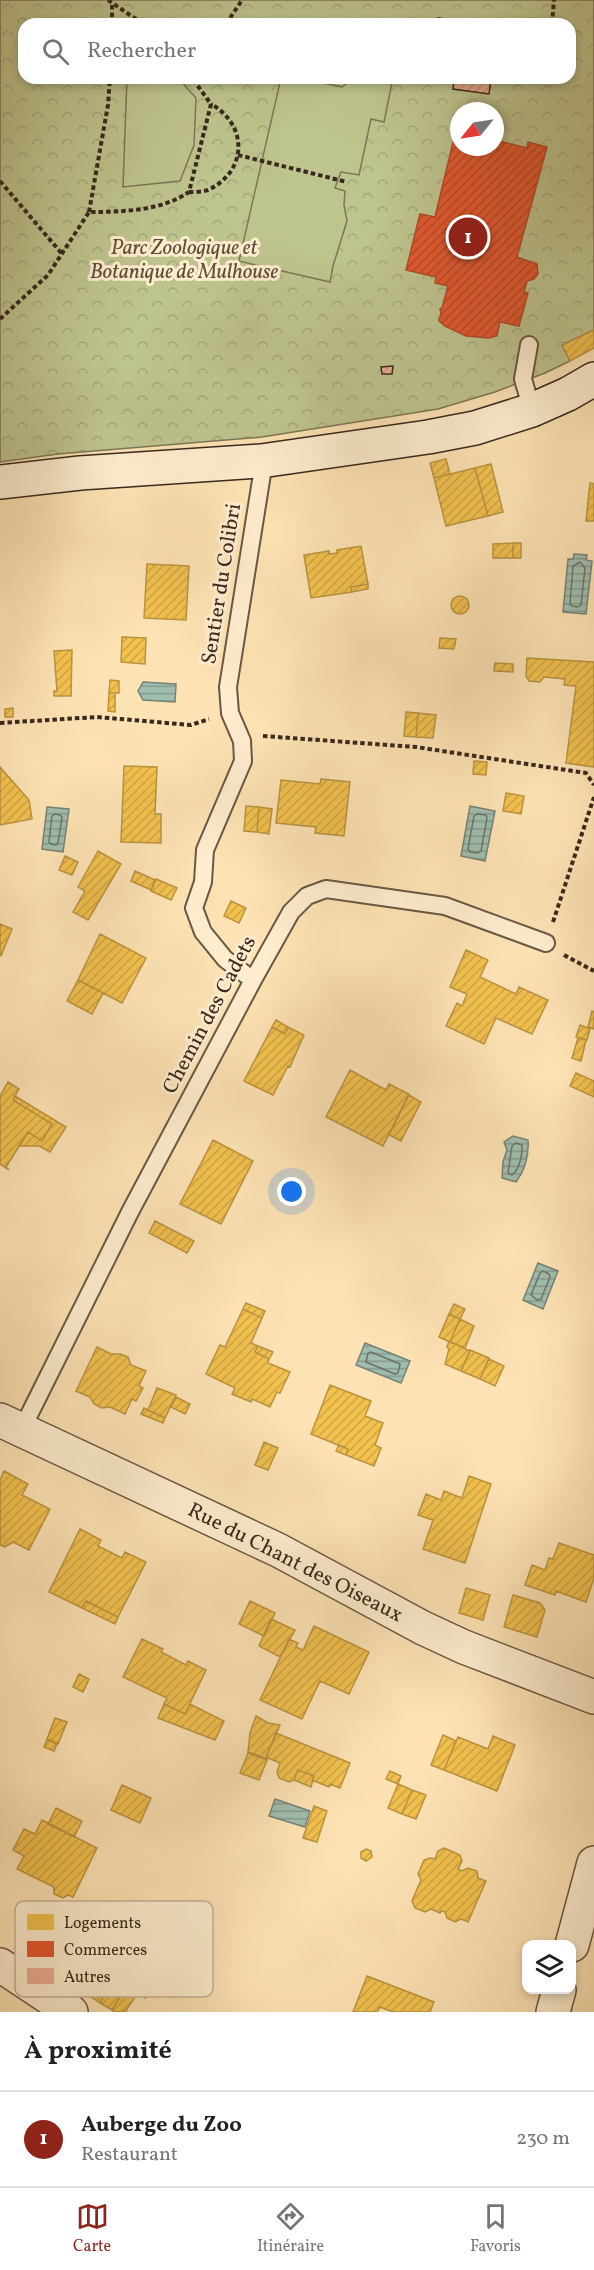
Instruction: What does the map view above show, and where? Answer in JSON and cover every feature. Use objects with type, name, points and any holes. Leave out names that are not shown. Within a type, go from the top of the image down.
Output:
[{"type":"street","points":[[0,482],[80,473],[261,461],[475,428],[532,410],[594,379]]},
{"type":"street","name":"Rue du Chant des Oiseaux","points":[[11,1425],[278,1550],[423,1628],[464,1647],[594,1696]]},
{"type":"street","points":[[573,1940],[594,1863]]},
{"type":"street","points":[[0,1965],[15,1975]]},
{"type":"street","points":[[553,2012],[558,1994]]},
{"type":"street","points":[[48,1997],[71,2012]]},
{"type":"lane","points":[[529,345],[523,379],[532,410]]},
{"type":"lane","name":"Sentier du Colibri","points":[[253,980],[225,958],[203,932],[194,908],[203,882],[205,850],[243,761],[242,741],[230,713],[228,687],[262,474],[261,461]]},
{"type":"lane","name":"Chemin des Cadets","points":[[11,1425],[130,1212],[291,912],[307,896],[326,889],[445,906],[546,943]]},
{"type":"path","points":[[108,0],[134,18]]},
{"type":"path","points":[[230,18],[242,0]]},
{"type":"path","points":[[552,18],[554,0]]},
{"type":"path","points":[[112,4],[112,18]]},
{"type":"path","points":[[0,319],[48,275],[89,212],[110,84]]},
{"type":"path","points":[[89,212],[123,212],[174,202],[189,192],[206,191],[226,178],[235,165],[238,155],[239,142],[234,125],[222,110],[211,104],[198,84]]},
{"type":"path","points":[[189,192],[211,104]]},
{"type":"path","points":[[238,155],[347,182]]},
{"type":"path","points":[[0,181],[62,254]]},
{"type":"path","points":[[0,723],[97,717],[191,725],[230,713]]},
{"type":"path","points":[[242,741],[263,735],[416,747],[586,773],[594,785]]},
{"type":"path","points":[[594,797],[546,943],[572,961],[594,971]]},
{"type":"green space","name":"Parc Zoologique et Botanique de Mulhouse","points":[[0,0],[594,0],[594,330],[562,345],[570,361],[495,392],[438,409],[262,437],[58,454],[0,462]]},
{"type":"green space","points":[[127,84],[183,84],[196,98],[194,145],[180,181],[123,187]]},
{"type":"green space","points":[[280,84],[327,84],[342,87],[346,84],[392,84],[384,122],[371,119],[359,175],[341,172],[335,188],[345,191],[344,205],[347,221],[330,282],[239,261]]},
{"type":"water","points":[[574,554],[587,555],[586,560],[592,561],[586,614],[563,612],[568,559],[573,559]]},
{"type":"water","points":[[143,682],[176,684],[175,702],[143,700],[138,691]]},
{"type":"water","points":[[470,806],[495,811],[485,861],[461,856]]},
{"type":"water","points":[[47,807],[69,809],[63,852],[42,849]]},
{"type":"water","points":[[513,1136],[528,1140],[526,1162],[516,1182],[502,1178],[503,1162],[507,1150],[504,1142]]},
{"type":"water","points":[[538,1263],[558,1271],[543,1309],[523,1300]]},
{"type":"water","points":[[365,1343],[410,1361],[401,1383],[356,1365]]},
{"type":"water","points":[[275,1799],[310,1811],[305,1827],[269,1816]]},
{"type":"building: Logements","points":[[594,330],[594,348],[570,361],[562,345]]},
{"type":"building: Logements","points":[[446,459],[450,474],[434,478],[430,463]]},
{"type":"building: Logements","points":[[491,464],[503,512],[488,516],[475,468]]},
{"type":"building: Logements","points":[[475,468],[488,516],[446,526],[434,478]]},
{"type":"building: Logements","points":[[590,483],[594,484],[594,521],[586,521]]},
{"type":"building: Logements","points":[[513,543],[513,558],[493,558],[493,544]]},
{"type":"building: Logements","points":[[513,543],[521,543],[521,558],[513,558]]},
{"type":"building: Logements","points":[[361,546],[368,584],[351,587],[352,592],[311,598],[304,555],[329,551],[329,554],[337,553],[337,550]]},
{"type":"building: Logements","points":[[147,564],[189,566],[186,620],[144,618]]},
{"type":"building: Logements","points":[[368,584],[368,589],[352,592],[351,587]]},
{"type":"building: Logements","points":[[460,596],[466,599],[469,605],[466,611],[460,614],[454,611],[451,605],[454,599]]},
{"type":"building: Logements","points":[[122,637],[146,638],[145,664],[121,662]]},
{"type":"building: Logements","points":[[440,638],[456,639],[454,649],[439,648]]},
{"type":"building: Logements","points":[[72,650],[71,696],[54,696],[54,691],[57,691],[54,651]]},
{"type":"building: Logements","points":[[527,658],[594,662],[594,767],[566,763],[576,686],[564,685],[565,679],[544,677],[540,682],[529,681],[526,676]]},
{"type":"building: Logements","points":[[495,663],[513,664],[513,672],[494,671]]},
{"type":"building: Logements","points":[[110,680],[119,681],[119,693],[109,693]]},
{"type":"building: Logements","points":[[109,693],[115,693],[115,712],[108,711]]},
{"type":"building: Logements","points":[[13,708],[13,717],[5,717],[5,709]]},
{"type":"building: Logements","points":[[406,712],[418,713],[416,737],[404,736]]},
{"type":"building: Logements","points":[[418,713],[436,715],[433,738],[416,737]]},
{"type":"building: Logements","points":[[474,761],[487,762],[486,775],[473,774]]},
{"type":"building: Logements","points":[[124,766],[157,767],[155,814],[161,814],[161,843],[121,842]]},
{"type":"building: Logements","points":[[0,767],[29,800],[32,819],[0,825]]},
{"type":"building: Logements","points":[[321,779],[350,782],[344,836],[315,833],[316,827],[276,823],[281,780],[320,784]]},
{"type":"building: Logements","points":[[506,793],[524,796],[521,814],[503,811]]},
{"type":"building: Logements","points":[[246,806],[259,807],[257,832],[244,831]]},
{"type":"building: Logements","points":[[259,807],[272,809],[269,834],[257,832]]},
{"type":"building: Logements","points":[[98,851],[121,864],[88,920],[73,912],[85,891],[78,887]]},
{"type":"building: Logements","points":[[65,856],[78,862],[72,875],[59,870]]},
{"type":"building: Logements","points":[[135,871],[155,880],[151,890],[131,881]]},
{"type":"building: Logements","points":[[156,879],[177,888],[171,900],[151,891]]},
{"type":"building: Logements","points":[[231,901],[246,908],[239,923],[224,916]]},
{"type":"building: Logements","points":[[0,924],[12,929],[1,956],[0,955]]},
{"type":"building: Logements","points":[[100,934],[146,958],[122,1003],[78,980]]},
{"type":"building: Logements","points":[[466,950],[488,960],[480,977],[516,994],[519,987],[548,1000],[532,1034],[496,1018],[484,1044],[446,1026],[457,1003],[462,1006],[467,994],[450,987]]},
{"type":"building: Logements","points":[[78,980],[103,993],[92,1014],[67,1001]]},
{"type":"building: Logements","points":[[592,1011],[594,1012],[594,1029],[588,1027]]},
{"type":"building: Logements","points":[[276,1020],[288,1027],[285,1034],[272,1027]]},
{"type":"building: Logements","points":[[580,1025],[590,1029],[587,1040],[576,1037]]},
{"type":"building: Logements","points":[[272,1027],[285,1034],[288,1027],[304,1035],[290,1067],[288,1066],[273,1095],[244,1081]]},
{"type":"building: Logements","points":[[578,1038],[586,1040],[581,1061],[572,1058]]},
{"type":"building: Logements","points":[[350,1070],[386,1090],[389,1084],[409,1094],[383,1146],[326,1117]]},
{"type":"building: Logements","points":[[576,1073],[594,1081],[594,1097],[570,1086]]},
{"type":"building: Logements","points":[[8,1082],[19,1089],[13,1100],[52,1124],[42,1141],[28,1132],[6,1167],[9,1170],[0,1164],[0,1096]]},
{"type":"building: Logements","points":[[409,1095],[421,1102],[401,1141],[389,1135]]},
{"type":"building: Logements","points":[[15,1096],[66,1127],[50,1152],[39,1146],[19,1146],[28,1132],[42,1141],[52,1124],[13,1100]]},
{"type":"building: Logements","points":[[213,1140],[253,1161],[221,1224],[180,1204]]},
{"type":"building: Logements","points":[[155,1221],[194,1241],[187,1253],[149,1233]]},
{"type":"building: Logements","points":[[246,1303],[265,1311],[262,1318],[243,1309]]},
{"type":"building: Logements","points":[[454,1304],[465,1309],[460,1319],[449,1314]]},
{"type":"building: Logements","points":[[243,1309],[262,1318],[251,1343],[258,1346],[255,1352],[269,1359],[268,1363],[290,1372],[270,1407],[232,1394],[235,1388],[206,1374],[220,1345],[225,1347]]},
{"type":"building: Logements","points":[[449,1314],[460,1319],[450,1342],[439,1337]]},
{"type":"building: Logements","points":[[460,1319],[474,1326],[465,1348],[450,1342]]},
{"type":"building: Logements","points":[[449,1341],[470,1351],[461,1371],[445,1364]]},
{"type":"building: Logements","points":[[258,1346],[273,1352],[269,1359],[255,1352]]},
{"type":"building: Logements","points":[[97,1347],[111,1354],[128,1357],[131,1365],[146,1371],[139,1386],[143,1388],[136,1401],[132,1399],[125,1414],[110,1407],[102,1408],[94,1404],[90,1397],[76,1391]]},
{"type":"building: Logements","points":[[470,1350],[489,1358],[480,1379],[461,1371]]},
{"type":"building: Logements","points":[[489,1359],[504,1366],[495,1386],[480,1379]]},
{"type":"building: Logements","points":[[330,1385],[371,1401],[365,1416],[383,1423],[375,1445],[381,1448],[374,1466],[346,1455],[348,1449],[311,1434]]},
{"type":"building: Logements","points":[[157,1388],[176,1395],[165,1418],[148,1410]]},
{"type":"building: Logements","points":[[176,1397],[190,1404],[185,1414],[171,1407]]},
{"type":"building: Logements","points":[[144,1408],[165,1418],[163,1423],[141,1414]]},
{"type":"building: Logements","points":[[264,1442],[278,1448],[268,1470],[255,1465]]},
{"type":"building: Logements","points":[[339,1445],[348,1449],[346,1455],[336,1451]]},
{"type":"building: Logements","points":[[4,1471],[28,1484],[22,1495],[50,1509],[29,1550],[13,1542],[5,1547],[0,1545],[0,1480]]},
{"type":"building: Logements","points":[[469,1476],[491,1484],[465,1563],[423,1549],[433,1520],[418,1515],[426,1494],[441,1500],[444,1491],[462,1498]]},
{"type":"building: Logements","points":[[80,1529],[101,1540],[98,1546],[122,1558],[125,1552],[146,1562],[118,1617],[86,1601],[82,1608],[49,1592]]},
{"type":"building: Logements","points":[[559,1543],[594,1555],[594,1578],[586,1602],[556,1591],[555,1595],[525,1585],[532,1565],[545,1570],[549,1558],[553,1559]]},
{"type":"building: Logements","points":[[466,1588],[490,1595],[483,1620],[459,1613]]},
{"type":"building: Logements","points":[[513,1595],[540,1603],[545,1610],[537,1637],[504,1627]]},
{"type":"building: Logements","points":[[86,1601],[118,1617],[115,1624],[82,1608]]},
{"type":"building: Logements","points":[[250,1601],[275,1613],[264,1636],[239,1624]]},
{"type":"building: Logements","points":[[271,1619],[295,1630],[280,1657],[259,1646]]},
{"type":"building: Logements","points":[[314,1626],[369,1652],[349,1694],[320,1681],[302,1719],[260,1700],[289,1639],[298,1643],[296,1647],[303,1650]]},
{"type":"building: Logements","points":[[142,1639],[163,1649],[161,1652],[186,1665],[188,1661],[206,1670],[185,1714],[164,1704],[167,1698],[123,1677]]},
{"type":"building: Logements","points":[[79,1674],[89,1679],[83,1692],[73,1687]]},
{"type":"building: Logements","points":[[164,1704],[185,1714],[190,1704],[224,1721],[215,1740],[158,1718]]},
{"type":"building: Logements","points":[[256,1716],[268,1723],[280,1725],[266,1757],[268,1759],[248,1752],[250,1733]]},
{"type":"building: Logements","points":[[55,1718],[67,1722],[58,1744],[47,1739]]},
{"type":"building: Logements","points":[[276,1733],[350,1763],[340,1788],[330,1784],[329,1787],[312,1780],[314,1776],[298,1770],[294,1780],[289,1782],[279,1778],[277,1772],[280,1763],[266,1757]]},
{"type":"building: Logements","points":[[443,1735],[456,1741],[444,1770],[431,1765]]},
{"type":"building: Logements","points":[[493,1736],[515,1745],[497,1791],[444,1770],[458,1737],[488,1749]]},
{"type":"building: Logements","points":[[47,1739],[57,1744],[54,1751],[44,1747]]},
{"type":"building: Logements","points":[[248,1753],[267,1760],[259,1780],[240,1773]]},
{"type":"building: Logements","points":[[298,1770],[314,1776],[311,1787],[294,1780]]},
{"type":"building: Logements","points":[[390,1771],[401,1776],[398,1784],[386,1779]]},
{"type":"building: Logements","points":[[398,1784],[412,1790],[402,1814],[388,1808]]},
{"type":"building: Logements","points":[[122,1785],[151,1798],[140,1823],[111,1810]]},
{"type":"building: Logements","points":[[412,1790],[426,1795],[416,1819],[402,1814]]},
{"type":"building: Logements","points":[[314,1806],[327,1811],[317,1842],[303,1838]]},
{"type":"building: Logements","points":[[56,1808],[82,1821],[74,1837],[48,1824]]},
{"type":"building: Logements","points":[[42,1820],[97,1848],[73,1897],[68,1895],[63,1898],[54,1894],[54,1887],[17,1869],[24,1856],[13,1850],[24,1829],[35,1834]]},
{"type":"building: Logements","points":[[444,1848],[460,1855],[462,1861],[458,1869],[462,1871],[468,1868],[477,1871],[478,1878],[486,1881],[468,1922],[461,1919],[455,1922],[441,1911],[440,1913],[431,1909],[425,1912],[415,1908],[412,1901],[421,1880],[418,1874],[424,1860],[435,1859],[438,1851]]},
{"type":"building: Logements","points":[[366,1849],[371,1851],[372,1857],[366,1861],[361,1858],[361,1852]]},
{"type":"building: Logements","points":[[367,1976],[434,2002],[430,2012],[393,2012],[380,2007],[377,2012],[353,2012]]},
{"type":"building: Logements","points":[[91,1997],[104,1997],[100,2003]]},
{"type":"building: Logements","points":[[104,1997],[120,1997],[112,2010],[100,2003]]},
{"type":"building: Logements","points":[[120,1997],[135,1997],[125,2012],[112,2010]]},
{"type":"building: Commerces","points":[[504,142],[527,148],[528,142],[547,147],[517,257],[537,264],[538,274],[534,279],[527,281],[524,292],[528,293],[519,326],[500,322],[497,336],[489,338],[466,336],[439,321],[440,309],[448,286],[435,283],[436,277],[406,270],[420,214],[435,217],[450,155],[504,156]]},
{"type":"building: Autres","points":[[453,84],[490,84],[489,94],[453,89]]},
{"type":"building: Autres","points":[[393,366],[392,374],[382,374],[381,367]]},
{"type":"place","name":"Auberge du Zoo","points":[[468,237]]}]
